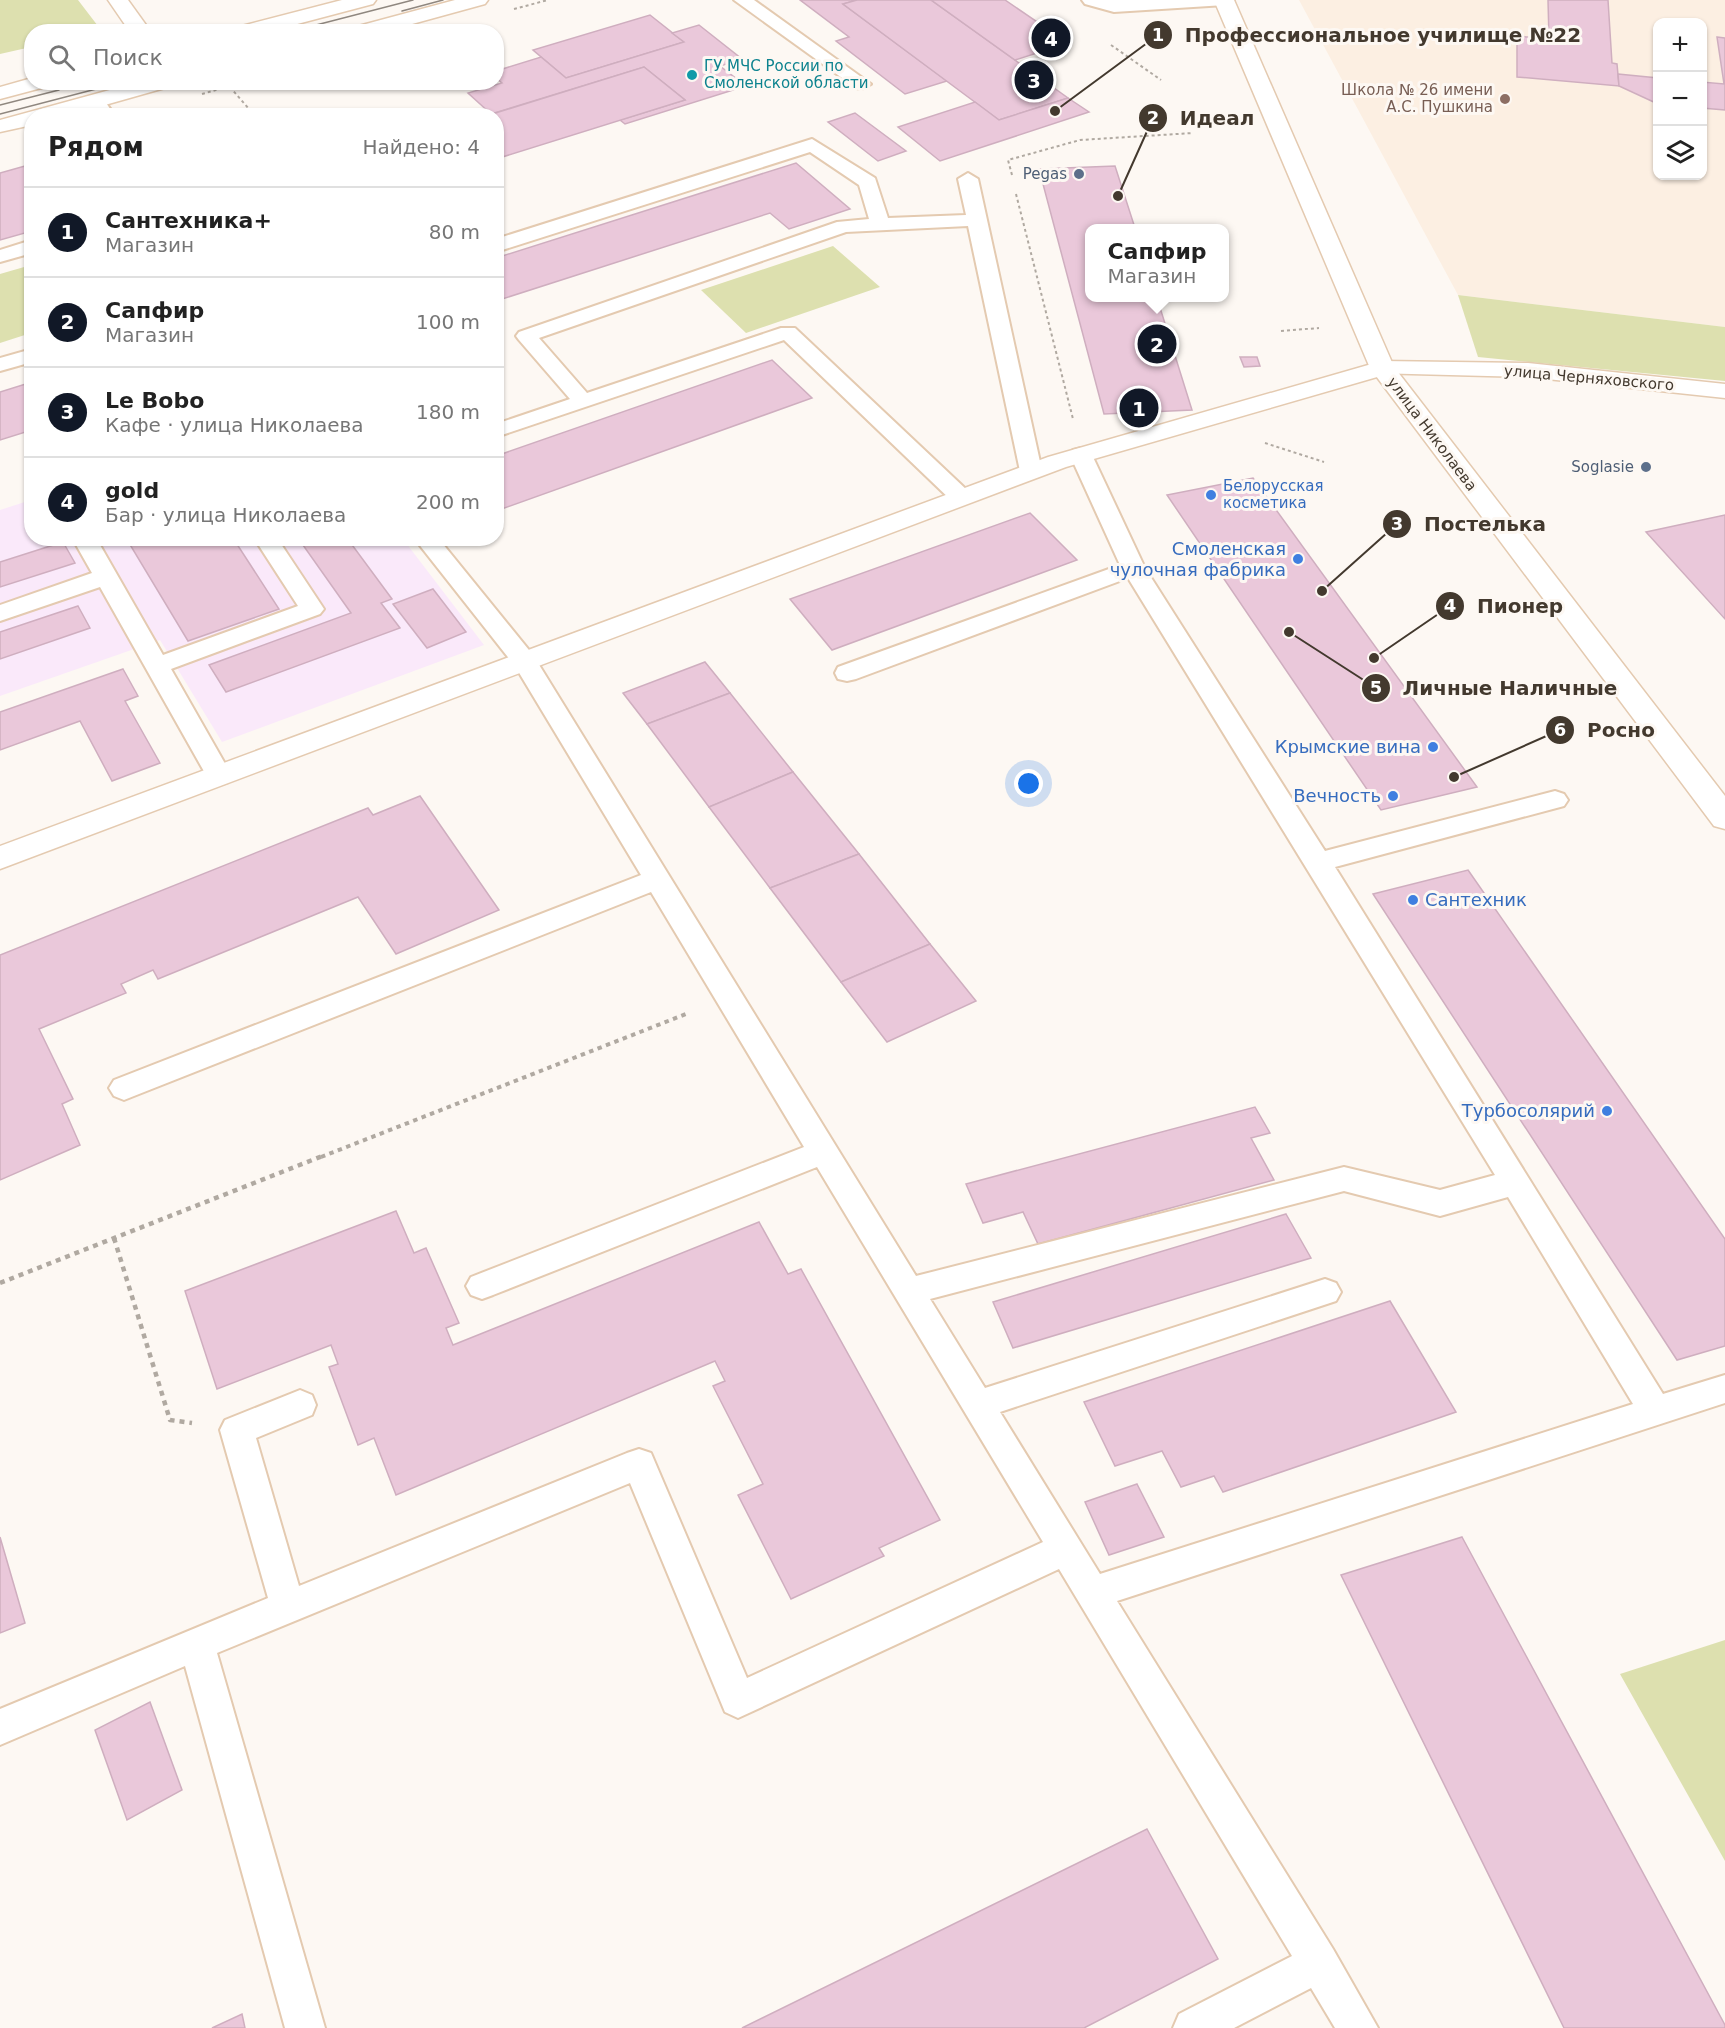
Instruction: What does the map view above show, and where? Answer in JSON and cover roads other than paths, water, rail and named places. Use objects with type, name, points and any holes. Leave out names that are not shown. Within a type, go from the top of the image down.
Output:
[{"type":"main road","points":[[118,0],[135,24]]},
{"type":"main road","points":[[272,24],[366,0]]},
{"type":"main road","points":[[388,24],[478,0]]},
{"type":"main road","name":"улица Николаева","points":[[1224,0],[1382,368],[1725,818]]},
{"type":"main road","points":[[0,93],[24,87]]},
{"type":"main road","points":[[101,108],[145,90]]},
{"type":"main road","points":[[0,126],[24,120]]},
{"type":"main road","name":"улица Черняховского","points":[[0,858],[1031,471],[1382,368],[1528,370],[1725,391]]},
{"type":"lane","points":[[743,0],[862,84]]},
{"type":"lane","points":[[1090,0],[1114,7],[1224,0]]},
{"type":"lane","points":[[504,243],[812,145],[868,182],[880,225]]},
{"type":"lane","points":[[968,179],[1031,471]]},
{"type":"lane","points":[[583,401],[526,336],[844,226],[977,220]]},
{"type":"lane","points":[[0,256],[24,248]]},
{"type":"lane","points":[[504,428],[788,332],[961,497]]},
{"type":"lane","points":[[0,365],[24,358]]},
{"type":"lane","points":[[1081,455],[1133,568],[1318,862],[1655,1410]]},
{"type":"lane","points":[[89,546],[219,776]]},
{"type":"lane","points":[[156,666],[312,609],[270,546]]},
{"type":"lane","points":[[431,546],[524,662],[1358,2028]]},
{"type":"lane","points":[[847,673],[1133,568]]},
{"type":"lane","points":[[0,613],[106,577]]},
{"type":"lane","points":[[1318,862],[1555,800]]},
{"type":"lane","points":[[124,1088],[657,879]]},
{"type":"lane","points":[[482,1286],[823,1152]]},
{"type":"lane","points":[[908,1291],[1344,1179],[1440,1203],[1516,1182]]},
{"type":"lane","points":[[978,1405],[1325,1292]]},
{"type":"lane","points":[[1092,1593],[1725,1389]]},
{"type":"lane","points":[[288,1607],[237,1430],[300,1405]]},
{"type":"lane","points":[[0,1727],[196,1644],[639,1464],[738,1700],[1065,1549]]},
{"type":"lane","points":[[196,1644],[305,2028]]},
{"type":"lane","points":[[1193,2028],[1318,1963]]},
{"type":"tram line","points":[[320,24],[413,0]]},
{"type":"tram line","points":[[402,11],[443,0]]},
{"type":"tram line","points":[[0,105],[59,90]]},
{"type":"tram line","points":[[0,114],[92,90]]},
{"type":"place","name":"gold","points":[[1051,38]]},
{"type":"place","name":"ГУ МЧС России по Смоленской области","points":[[692,75]]},
{"type":"place","name":"Le Bobo","points":[[1034,80]]},
{"type":"place","name":"Школа № 26 имени А.С. Пушкина","points":[[1505,99]]},
{"type":"place","name":"Профессиональное училище №22","points":[[1055,111]]},
{"type":"place","name":"Pegas","points":[[1079,174]]},
{"type":"place","name":"Идеал","points":[[1118,196]]},
{"type":"place","name":"Сапфир","points":[[1157,344]]},
{"type":"place","name":"Сантехника+","points":[[1139,408]]},
{"type":"place","name":"Soglasie","points":[[1646,467]]},
{"type":"place","name":"Белорусская косметика","points":[[1211,495]]},
{"type":"place","name":"Смоленская чулочная фабрика","points":[[1298,559]]},
{"type":"place","name":"Постелька","points":[[1322,591]]},
{"type":"place","name":"Личные Наличные","points":[[1289,632]]},
{"type":"place","name":"Пионер","points":[[1374,658]]},
{"type":"place","name":"Крымские вина","points":[[1433,747]]},
{"type":"place","name":"Росно","points":[[1454,777]]},
{"type":"place","name":"Вечность","points":[[1393,796]]},
{"type":"place","name":"Сантехник","points":[[1413,900]]},
{"type":"place","name":"Турбосолярий","points":[[1607,1111]]}]
